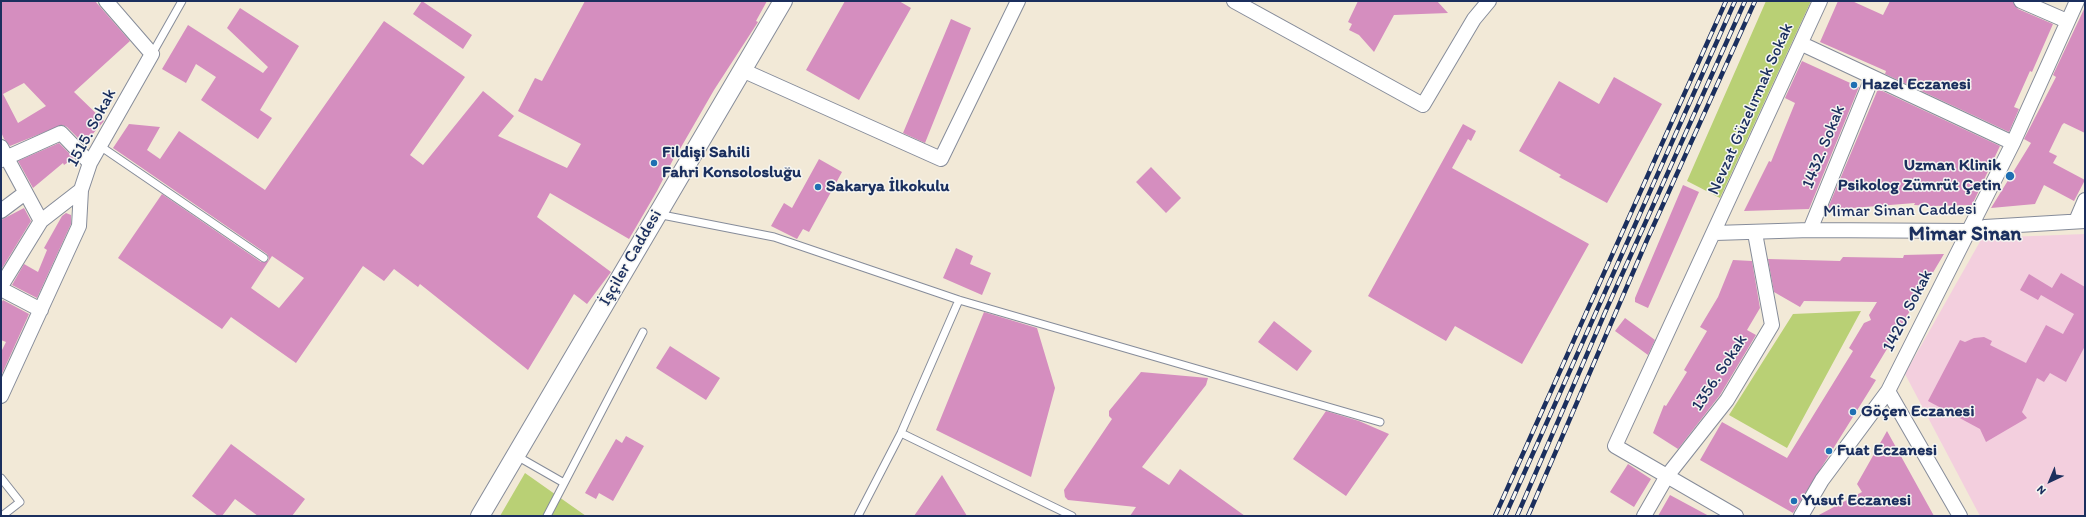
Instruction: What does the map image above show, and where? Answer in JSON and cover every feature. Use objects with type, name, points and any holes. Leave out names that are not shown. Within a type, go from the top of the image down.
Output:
[{"type":"street","points":[[106,1],[152,54]]},
{"type":"street","name":"İşçiler Caddesi","points":[[480,516],[783,1]]},
{"type":"street","points":[[742,70],[941,159],[1018,1]]},
{"type":"street","points":[[1234,1],[1423,105],[1474,19],[1489,1]]},
{"type":"street","name":"Nevzat Güzelırmak Sokak","points":[[1667,476],[1615,446],[1715,233],[1802,44],[1820,1]]},
{"type":"street","points":[[2021,1],[2067,21]]},
{"type":"street","name":"1420. Sokak","points":[[1801,516],[1822,480],[1888,391],[2013,143],[2077,1]]},
{"type":"street","points":[[1802,44],[2013,143]]},
{"type":"street","name":"1515. Sokak","points":[[1,396],[79,226],[81,190],[90,163],[152,54]]},
{"type":"street","name":"1432. Sokak","points":[[1810,230],[1872,78]]},
{"type":"street","points":[[41,221],[3,155],[61,133],[90,163]]},
{"type":"street","points":[[1,286],[41,221],[81,190]]},
{"type":"street","points":[[1,212],[25,193]]},
{"type":"street","points":[[2080,221],[2085,200]]},
{"type":"street","name":"Mimar Sinan Caddesi","points":[[1715,233],[1755,233],[1810,230],[1969,231],[1985,227],[2080,221]]},
{"type":"street","name":"1356. Sokak","points":[[1644,516],[1667,476],[1727,400],[1772,325],[1755,233]]},
{"type":"street","points":[[1,290],[41,310]]},
{"type":"street","points":[[1888,391],[1960,516]]},
{"type":"street","points":[[1667,476],[1736,516]]},
{"type":"lane","points":[[152,54],[182,1]]},
{"type":"lane","points":[[100,146],[264,258]]},
{"type":"lane","points":[[657,214],[774,237],[959,300],[1380,422]]},
{"type":"lane","points":[[858,516],[901,433],[959,300]]},
{"type":"lane","points":[[547,516],[643,332]]},
{"type":"lane","points":[[901,433],[1072,516]]},
{"type":"lane","points":[[515,455],[564,483]]},
{"type":"lane","points":[[1,478],[20,502],[2,516]]},
{"type":"shaded area","points":[[2085,234],[2085,516],[1980,516],[1905,374],[1982,238]]},
{"type":"green space","points":[[1766,1],[1811,1],[1720,198],[1687,181]]},
{"type":"green space","points":[[1861,311],[1787,448],[1729,415],[1793,314]]},
{"type":"green space","points":[[525,473],[586,516],[500,516]]},
{"type":"building","points":[[1,1],[95,1],[130,41],[74,92],[104,121],[84,144],[67,127],[62,125],[10,146],[4,139],[1,132]],"holes":[[[24,83],[46,106],[18,123],[3,94]]]},
{"type":"building","points":[[422,1],[472,35],[463,49],[413,14]]},
{"type":"building","points":[[585,1],[767,1],[756,21],[758,22],[714,90],[680,149],[679,148],[657,191],[629,239],[550,193],[537,217],[611,272],[587,304],[574,294],[528,370],[420,284],[418,287],[394,269],[384,281],[363,266],[296,363],[231,317],[222,329],[118,258],[162,194],[261,262],[268,261],[269,258],[267,254],[113,148],[129,124],[160,127],[147,150],[160,159],[179,131],[265,190],[384,21],[465,77],[410,155],[423,165],[483,91],[514,116],[498,136],[567,168],[581,144],[518,111],[535,78],[542,81]],"holes":[[[272,256],[304,278],[279,308],[251,288]]]},
{"type":"building","points":[[845,1],[899,1],[911,8],[859,100],[806,70]]},
{"type":"building","points":[[1358,1],[1437,1],[1448,13],[1394,15],[1374,52],[1359,35],[1349,30],[1352,24],[1348,22]]},
{"type":"building","points":[[1838,1],[1852,1],[1883,15],[1890,1],[2013,1],[2018,9],[2053,24],[2032,72],[2030,71],[2014,107],[2019,109],[2009,132],[1885,74],[1886,71],[1820,42]]},
{"type":"building","points":[[2085,7],[2085,133],[2064,123],[2049,152],[2057,156],[2053,163],[2085,180],[2074,201],[2044,185],[2035,204],[1991,208],[2031,143],[2024,139],[2056,77],[2053,75]]},
{"type":"building","points":[[240,8],[299,46],[260,110],[272,118],[258,139],[201,100],[216,77],[196,64],[186,83],[162,69],[188,25],[263,73],[268,67],[227,28]]},
{"type":"building","points":[[951,19],[971,28],[925,143],[903,133]]},
{"type":"building","points":[[1802,61],[1859,87],[1809,209],[1744,211],[1769,161],[1771,162],[1795,103],[1785,98]]},
{"type":"building","points":[[1614,77],[1662,104],[1607,203],[1559,177],[1561,175],[1519,151],[1559,81],[1599,104]]},
{"type":"building","points":[[1878,89],[2000,146],[1972,205],[1932,206],[1914,205],[1915,203],[1827,210]]},
{"type":"building","points":[[1463,124],[1476,131],[1471,141],[1468,139],[1452,168],[1589,244],[1522,364],[1455,326],[1446,341],[1368,296]]},
{"type":"building","points":[[59,143],[74,158],[64,165],[63,163],[33,188],[18,161]]},
{"type":"building","name":"Sakarya İlkokulu","points":[[819,159],[842,172],[809,232],[803,229],[797,239],[771,226],[784,203],[792,208]]},
{"type":"building","points":[[1151,167],[1181,198],[1166,213],[1136,182]]},
{"type":"building","points":[[1683,185],[1699,192],[1648,308],[1635,302],[1635,298]]},
{"type":"building","points":[[24,208],[31,221],[1,270],[1,220]]},
{"type":"building","points":[[66,213],[71,215],[71,224],[37,298],[12,285],[24,264],[38,272],[47,250],[44,248],[62,216]]},
{"type":"building","points":[[956,248],[973,256],[970,264],[991,273],[982,295],[943,278]]},
{"type":"building","points":[[1944,254],[1901,326],[1891,332],[1893,339],[1870,377],[1876,380],[1793,513],[1700,460],[1722,422],[1787,458],[1853,351],[1849,348],[1864,323],[1871,320],[1869,315],[1877,302],[1804,301],[1800,307],[1774,292],[1768,259],[1840,261],[1843,257],[1903,258],[1904,255]]},
{"type":"building","points":[[1733,260],[1752,261],[1760,308],[1747,330],[1756,335],[1720,395],[1678,449],[1653,433],[1664,405],[1666,406],[1687,372],[1684,370],[1707,331],[1700,327],[1718,297]]},
{"type":"building","points":[[2061,273],[2085,287],[2085,346],[2066,382],[2050,373],[2044,382],[2037,378],[2022,412],[2027,418],[1986,442],[1980,429],[1928,401],[1960,340],[1965,342],[1974,338],[1984,337],[1992,341],[1990,345],[2026,363],[2046,325],[2063,334],[2074,314],[2041,295],[2038,300],[2020,290],[2029,274],[2052,288]]},
{"type":"building","points":[[3,300],[29,314],[1,376],[1,352],[6,342],[1,340],[1,303]]},
{"type":"building","points":[[984,312],[1037,328],[1055,388],[1031,477],[936,430]]},
{"type":"building","points":[[1625,318],[1655,340],[1648,355],[1615,331]]},
{"type":"building","points":[[1274,321],[1312,351],[1297,371],[1258,342]]},
{"type":"building","points":[[670,346],[720,378],[706,400],[656,368]]},
{"type":"building","points":[[1141,372],[1208,378],[1206,385],[1142,467],[1169,485],[1180,469],[1245,516],[1130,516],[1136,507],[1068,500],[1065,497],[1064,490],[1112,419],[1109,416],[1109,411]]},
{"type":"building","points":[[1326,411],[1359,421],[1389,434],[1346,496],[1293,459]]},
{"type":"building","points":[[1887,431],[1934,516],[1817,516],[1862,492],[1857,484]]},
{"type":"building","points":[[626,436],[644,446],[613,501],[599,493],[596,499],[585,493],[616,439],[622,443]]},
{"type":"building","points":[[231,444],[305,499],[292,516],[258,516],[235,499],[222,516],[218,516],[192,496]]},
{"type":"building","points":[[1628,464],[1651,479],[1634,507],[1610,492]]},
{"type":"building","points":[[942,475],[967,516],[914,516]]},
{"type":"building","points":[[1670,495],[1709,516],[1658,516]]},
{"type":"railway","points":[[1495,516],[1726,1]]},
{"type":"railway","points":[[1505,516],[1735,1]]},
{"type":"railway","points":[[1517,516],[1607,308],[1745,1]]},
{"type":"railway","points":[[1528,516],[1647,240],[1755,1]]},
{"type":"place","name":"Hazel Eczanesi","points":[[1854,85]]},
{"type":"place","name":"Fildişi Sahili Fahri Konsolosluğu","points":[[654,163]]},
{"type":"place","name":"Uzman Klinik Psikolog Zümrüt Çetin","points":[[2010,176]]},
{"type":"place","name":"Sakarya İlkokulu","points":[[818,187]]},
{"type":"place","name":"Göçen Eczanesi","points":[[1853,412]]},
{"type":"place","name":"Fuat Eczanesi","points":[[1829,451]]},
{"type":"place","name":"Yusuf Eczanesi","points":[[1794,501]]},
{"type":"district","name":"Mimar Sinan","points":[[1965,235]]}]
